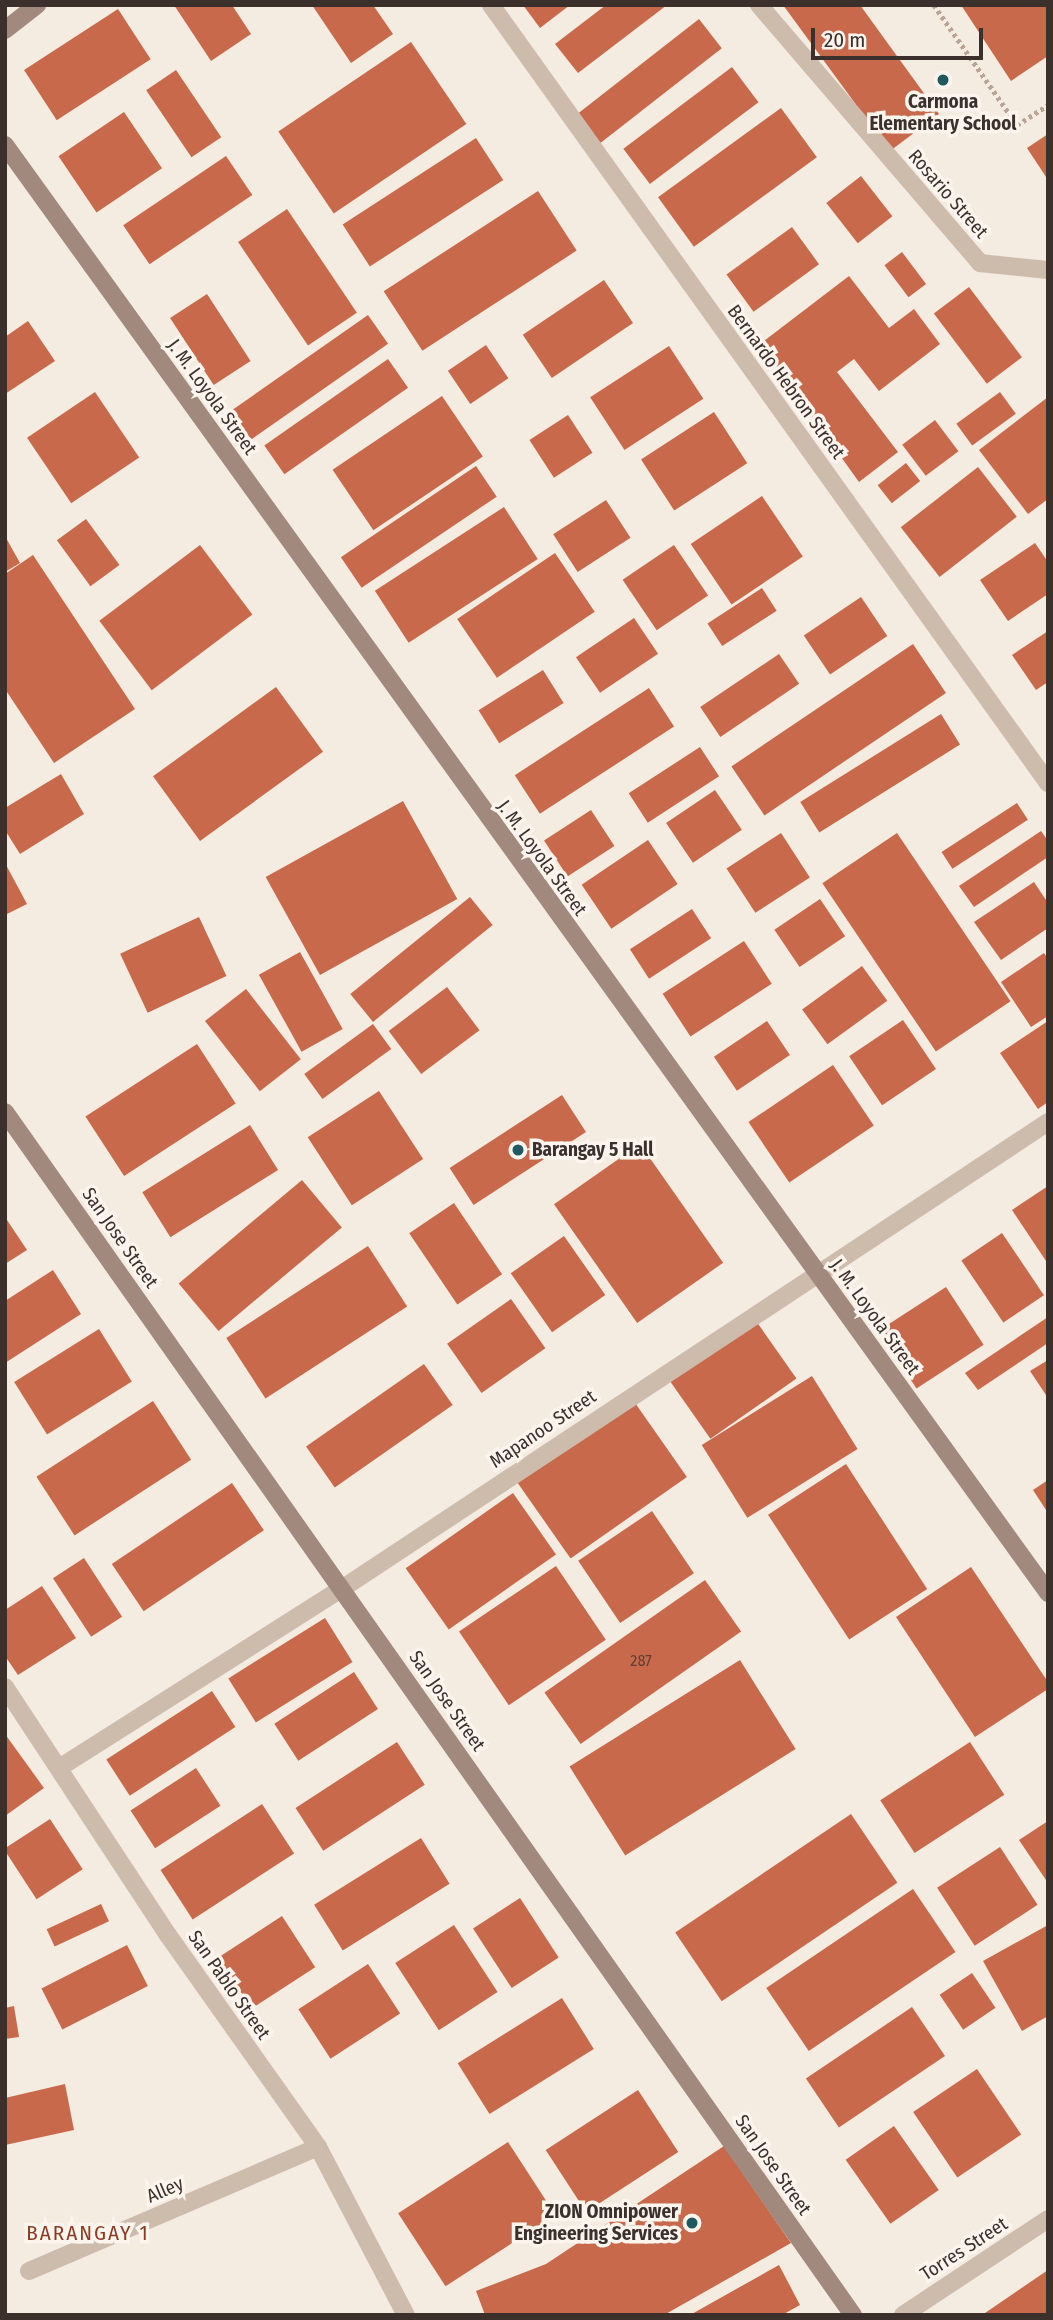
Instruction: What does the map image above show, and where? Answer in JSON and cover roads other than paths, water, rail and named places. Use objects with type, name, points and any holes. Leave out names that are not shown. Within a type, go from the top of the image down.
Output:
[{"type":"main road","points":[[5,30],[37,5]]},
{"type":"main road","name":"J. M. Loyola Street","points":[[5,145],[1048,1593]]},
{"type":"main road","name":"San Jose Street","points":[[5,1112],[853,2315]]},
{"type":"street","name":"Bernardo Hebron Street","points":[[491,5],[1048,783]]},
{"type":"street","name":"Rosario Street","points":[[759,5],[980,263],[1048,270]]},
{"type":"street","name":"Mapanoo Street","points":[[59,1768],[343,1588],[817,1272],[1048,1122]]},
{"type":"street","name":"San Pablo Street","points":[[5,1687],[168,1935],[318,2147],[406,2315]]},
{"type":"street","name":"Alley","points":[[29,2271],[318,2147]]},
{"type":"street","name":"Torres Street","points":[[902,2315],[1048,2219]]},
{"type":"place","name":"Carmona Elementary School","points":[[943,80]]},
{"type":"place","name":"Barangay 5 Hall","points":[[518,1150]]},
{"type":"place","name":"ZION Omnipower Engineering Services","points":[[692,2223]]},
{"type":"district","name":"BARANGAY 1","points":[[88,2233]]}]
